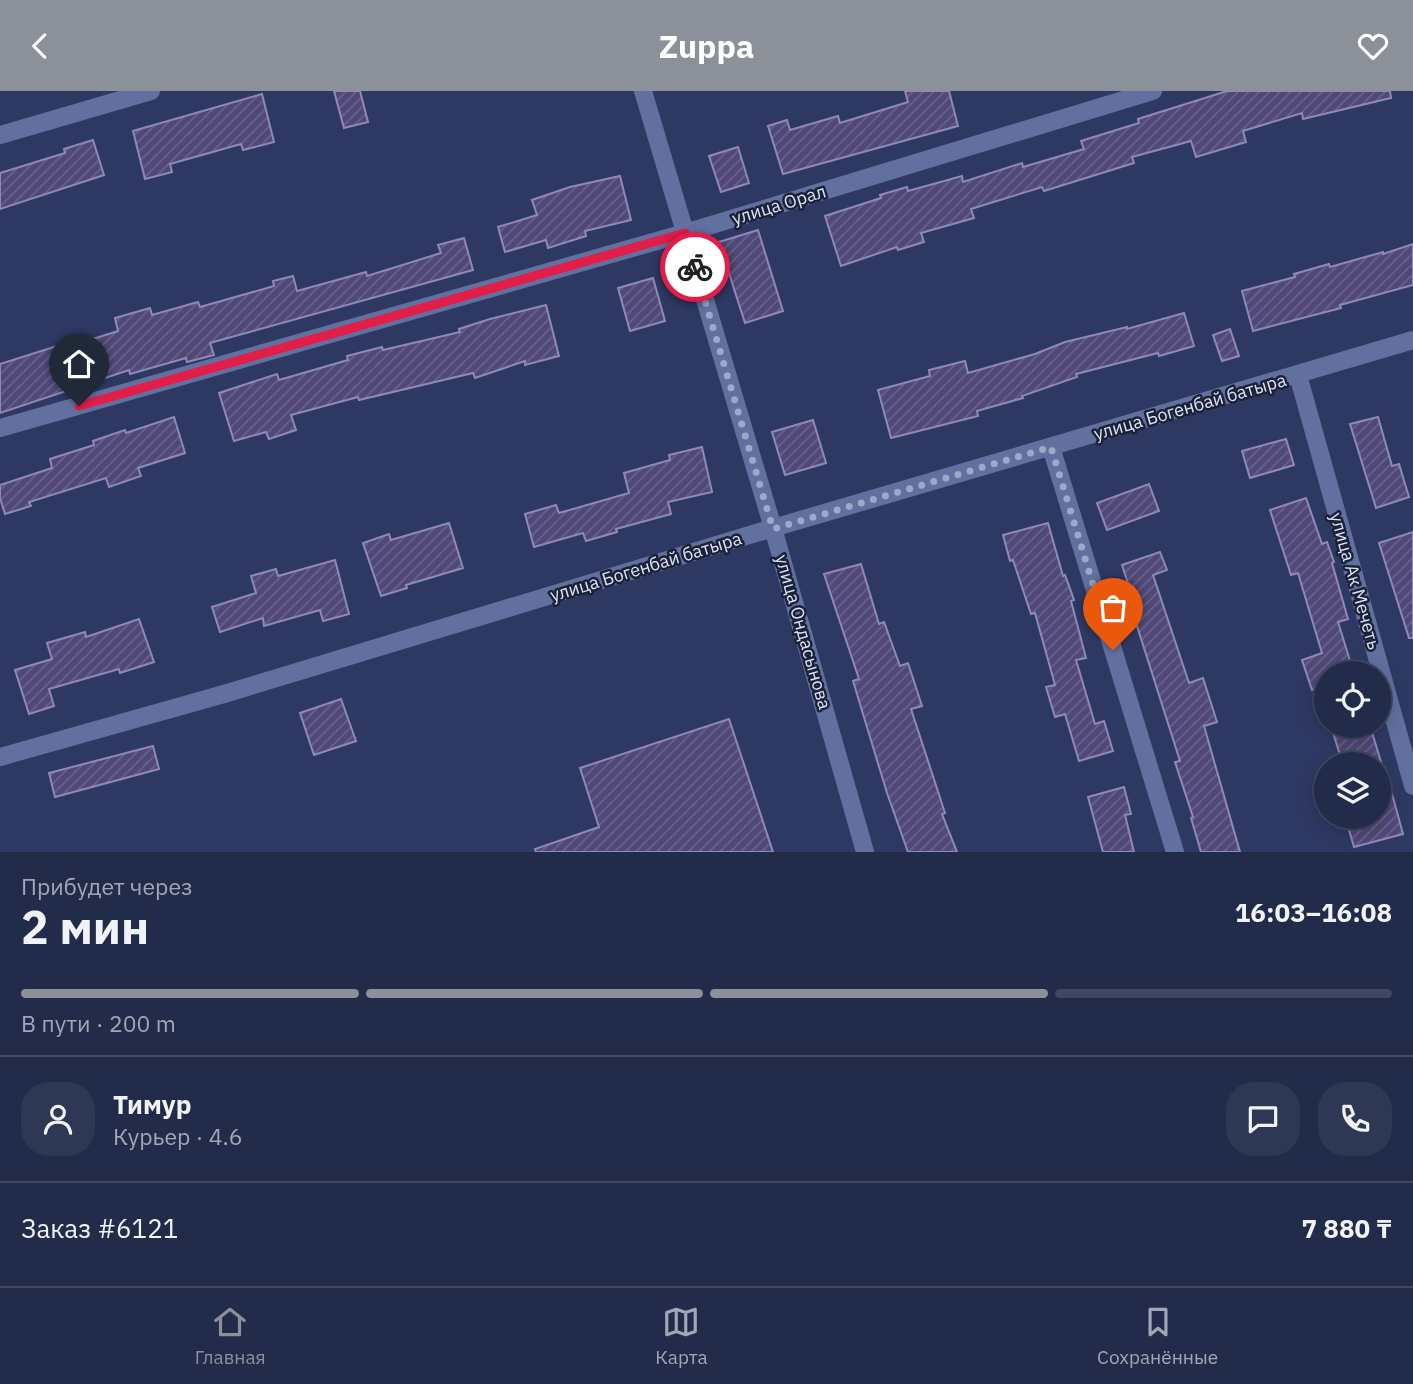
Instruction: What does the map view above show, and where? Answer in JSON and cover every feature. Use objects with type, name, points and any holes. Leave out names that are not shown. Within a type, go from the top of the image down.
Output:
[{"type":"street","points":[[0,135],[150,91]]},
{"type":"street","name":"улица Ондасынова","points":[[643,91],[773,529],[865,852]]},
{"type":"street","name":"улица Орал","points":[[0,428],[685,233],[1153,91]]},
{"type":"street","name":"улица Богенбай батыра","points":[[0,757],[224,694],[1413,340]]},
{"type":"street","name":"улица Ак Мечеть","points":[[1298,375],[1413,786]]},
{"type":"street","points":[[1051,447],[1175,852]]},
{"type":"building","points":[[334,91],[360,91],[368,122],[344,128]]},
{"type":"building","points":[[905,91],[949,91],[958,126],[783,174],[768,126],[787,120],[790,130],[838,116],[840,123],[908,102]]},
{"type":"building","points":[[1227,91],[1390,91],[1391,98],[1303,119],[1302,113],[1243,131],[1246,142],[1196,157],[1191,141],[1132,157],[1134,163],[1044,191],[1042,187],[971,209],[974,218],[921,233],[924,242],[898,250],[897,247],[841,266],[825,216],[907,187],[908,191],[962,176],[963,182],[1022,163],[1023,167],[1084,149],[1081,141],[1139,123],[1138,119]]},
{"type":"building","points":[[262,94],[274,142],[243,150],[241,144],[170,164],[172,172],[145,179],[133,131]]},
{"type":"building","points":[[93,140],[104,175],[0,209],[0,173],[65,153],[64,149]]},
{"type":"building","points":[[738,147],[749,183],[721,192],[709,156]]},
{"type":"building","points":[[620,176],[631,220],[585,231],[586,236],[548,248],[546,240],[505,252],[498,227],[537,215],[532,200],[570,187]]},
{"type":"building","points":[[758,230],[783,311],[745,323],[719,242]]},
{"type":"building","points":[[464,238],[473,270],[210,343],[214,355],[187,362],[186,358],[130,374],[129,370],[0,413],[0,364],[60,345],[61,349],[118,331],[115,318],[150,308],[152,315],[198,302],[200,307],[274,286],[273,281],[293,276],[297,291],[366,272],[367,276],[441,253],[438,245]]},
{"type":"building","points":[[1413,244],[1413,285],[1340,305],[1341,308],[1253,331],[1242,291],[1295,277],[1294,274],[1329,264],[1330,267]]},
{"type":"building","points":[[653,278],[665,321],[630,331],[618,288]]},
{"type":"building","points":[[546,305],[559,356],[525,365],[525,361],[475,378],[473,373],[359,400],[358,397],[291,415],[296,430],[269,439],[266,432],[234,441],[219,393],[277,374],[279,380],[348,360],[347,356],[382,347],[383,350],[460,332],[459,329],[490,319]]},
{"type":"building","points":[[1184,313],[1194,346],[1076,374],[1077,377],[1022,396],[1023,398],[977,411],[978,416],[891,438],[878,390],[930,376],[929,370],[965,361],[968,373],[1035,354],[1065,342]]},
{"type":"building","points":[[1230,329],[1239,356],[1222,361],[1213,335]]},
{"type":"building","points":[[174,417],[185,453],[138,468],[141,476],[109,487],[106,478],[29,502],[31,506],[5,514],[0,498],[0,485],[52,468],[50,459],[94,445],[93,441]]},
{"type":"building","points":[[1378,417],[1392,466],[1399,464],[1409,497],[1376,508],[1350,424]]},
{"type":"building","points":[[813,420],[826,463],[785,475],[772,432]]},
{"type":"building","points":[[1286,439],[1294,465],[1250,478],[1242,451]]},
{"type":"building","points":[[702,447],[712,492],[668,502],[671,514],[616,529],[617,532],[586,541],[583,533],[534,547],[525,514],[556,505],[559,513],[629,493],[624,473],[670,460],[669,455]]},
{"type":"building","points":[[1149,484],[1159,511],[1107,530],[1097,503]]},
{"type":"building","points":[[1306,498],[1322,544],[1327,542],[1334,562],[1332,563],[1348,619],[1338,622],[1350,661],[1314,661],[1312,690],[1302,660],[1322,653],[1298,573],[1291,575],[1270,510]]},
{"type":"building","points":[[449,523],[463,568],[406,585],[407,588],[381,596],[363,543],[389,534],[391,540]]},
{"type":"building","points":[[1048,523],[1063,576],[1065,575],[1074,600],[1071,601],[1086,658],[1076,660],[1095,724],[1104,721],[1113,751],[1079,761],[1065,714],[1055,717],[1046,687],[1055,685],[1035,613],[1031,614],[1003,535]]},
{"type":"building","points":[[1413,532],[1413,638],[1409,638],[1379,543]]},
{"type":"building","points":[[1160,552],[1167,570],[1153,575],[1189,683],[1203,678],[1217,722],[1204,726],[1240,852],[1201,852],[1175,762],[1180,761],[1130,604],[1134,602],[1122,565]]},
{"type":"building","points":[[335,560],[349,614],[323,621],[320,610],[264,626],[263,618],[220,632],[212,607],[256,593],[251,576],[276,569],[278,576]]},
{"type":"building","points":[[861,564],[879,624],[884,622],[900,666],[908,663],[922,706],[911,709],[945,813],[942,814],[957,852],[908,852],[887,793],[853,681],[859,679],[824,574]]},
{"type":"building","points":[[139,619],[154,662],[120,673],[119,669],[49,689],[54,706],[29,714],[15,670],[52,659],[47,643],[85,632],[86,637]]},
{"type":"building","points":[[341,699],[356,741],[314,755],[300,713]]},
{"type":"building","points":[[729,719],[773,852],[536,852],[535,849],[599,827],[580,768]]},
{"type":"building","points":[[1335,738],[1374,738],[1378,752],[1339,752]]},
{"type":"building","points":[[153,746],[159,769],[55,797],[49,773]]},
{"type":"building","points":[[1124,787],[1131,814],[1125,815],[1134,852],[1103,852],[1088,797]]},
{"type":"building","points":[[1391,790],[1403,834],[1354,847],[1349,829],[1391,829]]},
{"type":"way so far","points":[[695,267],[773,529],[1051,447],[1113,650]]},
{"type":"route","points":[[79,406],[685,233],[695,267]]}]
